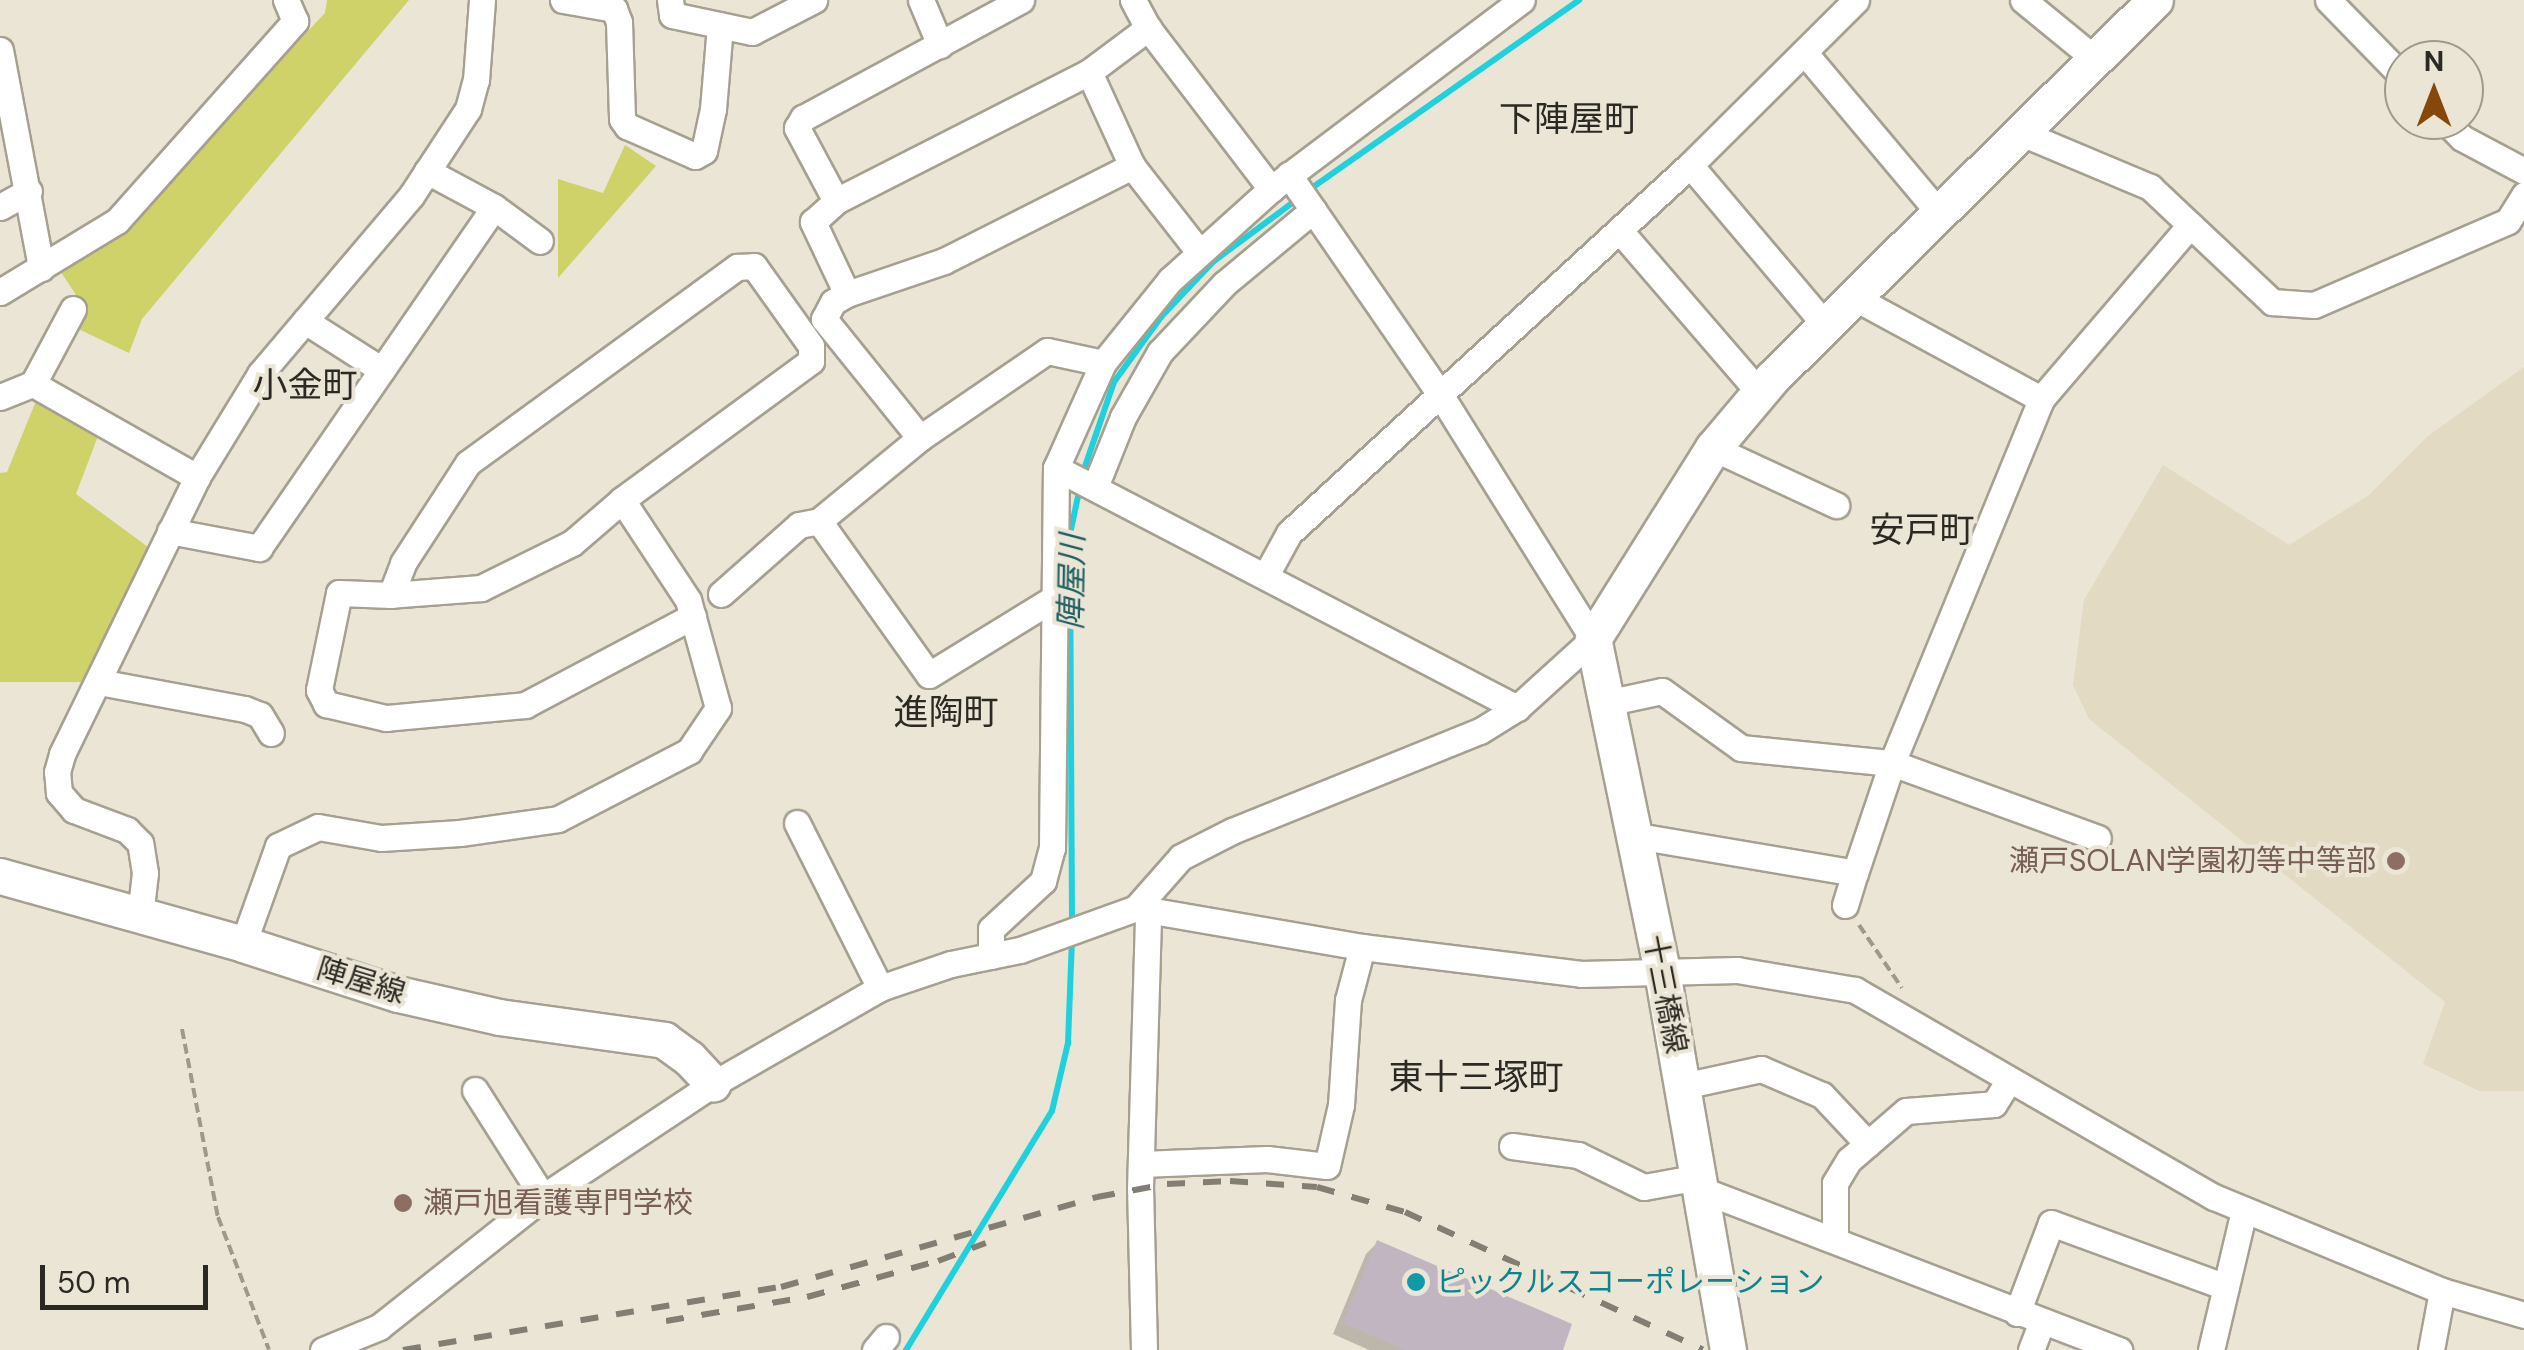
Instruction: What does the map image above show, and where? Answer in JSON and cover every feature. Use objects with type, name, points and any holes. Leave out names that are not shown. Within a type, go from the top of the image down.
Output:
[{"type":"street","points":[[0,292],[117,220],[295,20],[286,0]]},
{"type":"street","points":[[140,916],[145,873],[140,843],[127,830],[74,810],[59,793],[56,772],[62,754],[197,476],[260,374],[428,170],[468,109],[476,80],[482,0]]},
{"type":"street","points":[[563,0],[614,9],[619,22],[622,120],[695,156],[704,151],[714,109],[720,25]]},
{"type":"street","points":[[670,0],[672,15],[752,32],[777,9],[814,0]]},
{"type":"street","points":[[921,0],[940,45]]},
{"type":"street","points":[[836,201],[797,128],[804,118],[1021,0]]},
{"type":"street","points":[[1133,0],[1148,28],[1296,193],[1442,397],[1593,639]]},
{"type":"street","points":[[1266,575],[1289,533],[1442,397],[1690,165],[1856,0]]},
{"type":"street","points":[[2023,0],[2095,60]]},
{"type":"street","points":[[1144,1350],[1142,910],[1181,857],[1232,831],[1480,731],[1517,708],[1593,639],[1713,448],[1760,393],[2155,0]]},
{"type":"street","points":[[2328,0],[2384,57]]},
{"type":"street","points":[[991,956],[991,929],[1043,881],[1052,848],[1052,600],[1060,470],[1103,363],[1170,280],[1200,253],[1296,193],[1511,3]]},
{"type":"street","points":[[847,294],[814,222],[836,201],[1089,72],[1148,28]]},
{"type":"street","points":[[0,50],[8,119],[29,191],[42,268]]},
{"type":"street","points":[[1804,52],[1941,215]]},
{"type":"street","points":[[1089,72],[1132,166],[1200,253]]},
{"type":"street","points":[[2024,134],[2150,187],[2272,302],[2314,305],[2508,220],[2524,194]]},
{"type":"street","points":[[2466,140],[2524,171]]},
{"type":"street","points":[[1690,165],[1827,326]]},
{"type":"street","points":[[920,438],[824,320],[833,302],[944,261],[1132,166]]},
{"type":"street","points":[[428,170],[494,207],[540,241]]},
{"type":"street","points":[[0,207],[29,191]]},
{"type":"street","points":[[1092,485],[1122,417],[1160,352],[1224,284],[1296,193]]},
{"type":"street","points":[[170,531],[259,548],[494,207]]},
{"type":"street","points":[[1845,905],[1892,763],[2040,399],[2190,225]]},
{"type":"street","points":[[1620,230],[1760,393]]},
{"type":"street","points":[[391,595],[402,563],[468,463],[737,267],[754,266],[811,346],[811,361],[622,500],[572,543],[481,588],[391,595],[339,593],[319,690],[326,704],[386,718],[525,705],[692,616]]},
{"type":"street","points":[[1855,298],[2040,399]]},
{"type":"street","points":[[0,397],[33,384],[73,309]]},
{"type":"street","points":[[305,321],[382,370]]},
{"type":"street","points":[[721,594],[799,525],[819,521],[920,438],[1047,351],[1103,363]]},
{"type":"street","points":[[33,384],[197,476]]},
{"type":"street","points":[[1713,448],[1836,505]]},
{"type":"street","points":[[1060,470],[1517,708]]},
{"type":"street","points":[[243,944],[278,846],[318,827],[381,838],[460,833],[558,819],[688,751],[718,708],[688,600],[622,500]]},
{"type":"street","points":[[819,521],[929,676],[1052,600]]},
{"type":"street","name":"十三橋線","points":[[1593,639],[1662,971],[1728,1350]]},
{"type":"street","points":[[100,682],[246,709],[260,716],[271,733]]},
{"type":"street","points":[[1606,703],[1662,691],[1741,748],[1892,763],[2098,838]]},
{"type":"street","points":[[797,822],[880,988]]},
{"type":"street","points":[[1632,835],[1854,873]]},
{"type":"street","name":"陣屋線","points":[[0,876],[432,1002],[499,1017],[664,1040],[689,1058],[713,1084]]},
{"type":"street","points":[[323,1350],[378,1327],[543,1197],[713,1084],[880,988],[1142,910],[1362,947],[1581,974],[1737,970],[1854,990],[2008,1082],[2244,1210],[2442,1291],[2524,1315]]},
{"type":"street","points":[[1142,1164],[1267,1159],[1327,1166],[1340,1105],[1348,1000],[1362,947]]},
{"type":"street","points":[[1683,1086],[1761,1068],[1822,1095],[1868,1144]]},
{"type":"street","points":[[1835,1240],[1836,1182],[1850,1160],[1906,1112],[1994,1104],[2008,1082]]},
{"type":"street","points":[[474,1090],[543,1197]]},
{"type":"street","points":[[1512,1146],[1578,1155],[1644,1187],[1700,1183],[1835,1240],[2120,1350]]},
{"type":"street","points":[[2211,1350],[2244,1210]]},
{"type":"street","points":[[2018,1312],[2050,1222],[2226,1287]]},
{"type":"street","points":[[2431,1350],[2442,1291]]},
{"type":"street","points":[[2031,1350],[2042,1322]]},
{"type":"path","points":[[1845,905],[1905,991],[1902,1019]]},
{"type":"path","points":[[182,1029],[218,1217],[270,1350]]},
{"type":"shaded area","name":"瀬戸SOLAN学園初等中等部","points":[[2524,367],[2524,1091],[2479,1091],[2423,1064],[2445,1002],[2089,719],[2073,685],[2084,600],[2163,465],[2289,545],[2369,495],[2428,436]]},
{"type":"green space","points":[[327,0],[409,0],[142,319],[129,353],[72,326],[41,402],[98,436],[76,494],[148,547],[88,682],[0,682],[0,473],[7,472],[78,298],[59,269],[126,223],[325,13]]},
{"type":"green space","points":[[625,145],[656,166],[558,278],[558,179],[603,193]]},
{"type":"building","name":"ピックルスコーポレーション","points":[[1377,1240],[1572,1324],[1563,1350],[1405,1350],[1343,1323]]},
{"type":"waterway","name":"陣屋川","points":[[1306,192],[1579,0]]},
{"type":"waterway","name":"陣屋川","points":[[1082,475],[1114,382],[1161,317],[1214,261],[1296,200]]},
{"type":"waterway","name":"陣屋川","points":[[1072,923],[1070,534],[1080,487]]},
{"type":"waterway","name":"陣屋川","points":[[906,1350],[1052,1111],[1068,1043],[1072,941]]},
{"type":"railway","points":[[403,1350],[781,1287],[1097,1197],[1167,1184],[1230,1181],[1317,1187],[1405,1212],[1703,1350]]},
{"type":"railway","points":[[666,1321],[807,1297],[938,1261],[986,1243]]},
{"type":"place","name":"瀬戸SOLAN学園初等中等部","points":[[2396,861]]},
{"type":"place","name":"瀬戸旭看護専門学校","points":[[403,1203]]},
{"type":"place","name":"ピックルスコーポレーション","points":[[1416,1282]]},
{"type":"district","name":"下陣屋町","points":[[1569,119]]},
{"type":"district","name":"小金町","points":[[305,385]]},
{"type":"district","name":"安戸町","points":[[1922,530]]},
{"type":"district","name":"進陶町","points":[[946,712]]},
{"type":"district","name":"東十三塚町","points":[[1476,1077]]}]
